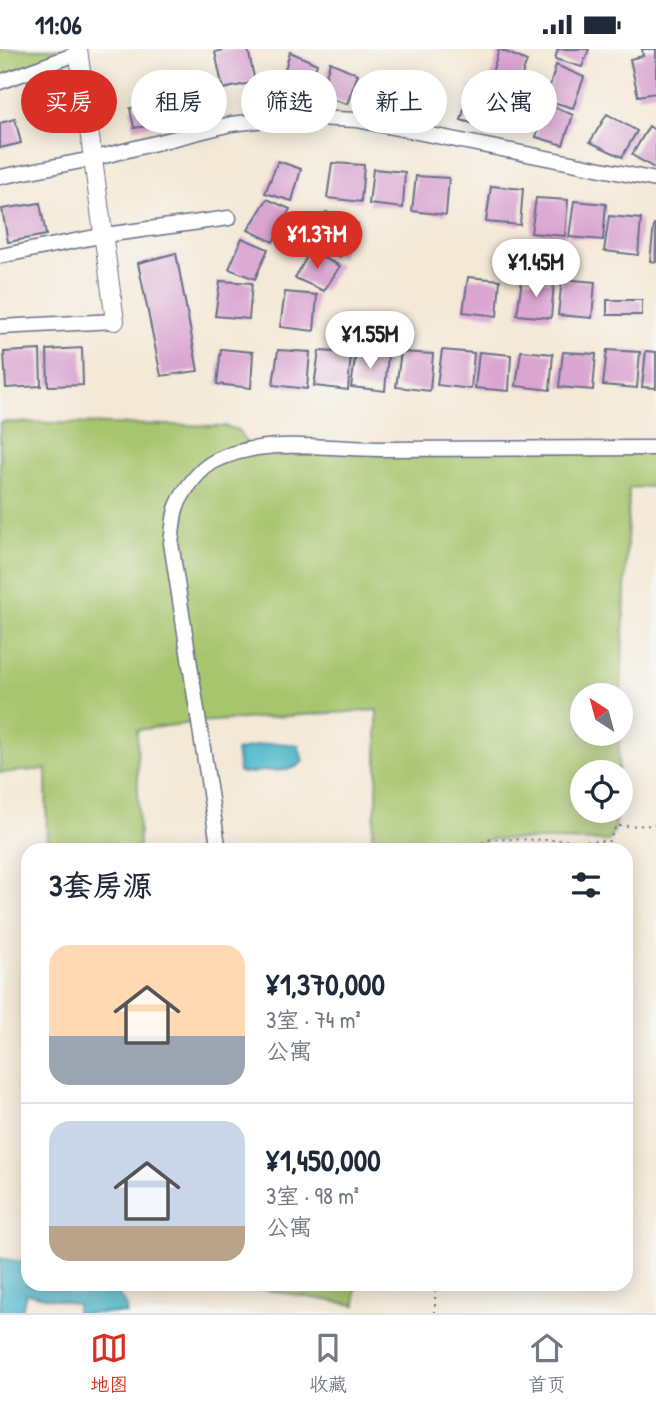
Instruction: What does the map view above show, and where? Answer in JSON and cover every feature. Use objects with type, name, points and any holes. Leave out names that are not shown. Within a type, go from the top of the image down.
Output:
[{"type":"street","points":[[0,82],[79,51],[115,321],[0,327]]},
{"type":"street","points":[[0,177],[92,159],[231,124],[293,117],[357,120],[656,180]]},
{"type":"street","points":[[0,257],[105,235],[229,218]]},
{"type":"street","points":[[218,843],[171,543],[177,507],[190,484],[203,470],[214,462],[240,452],[278,446],[364,449],[656,448]]},
{"type":"path","points":[[482,843],[491,839],[608,841],[616,826],[656,825]]},
{"type":"path","points":[[435,1291],[435,1313]]},
{"type":"green space","points":[[0,49],[78,49],[28,70],[21,70],[21,73],[0,82]]},
{"type":"green space","points":[[0,422],[225,426],[238,430],[251,450],[656,447],[656,486],[629,488],[621,683],[570,683],[570,746],[619,746],[618,760],[570,760],[570,823],[616,823],[609,841],[491,839],[481,843],[374,843],[372,832],[377,800],[377,710],[199,722],[137,730],[139,843],[47,843],[46,769],[0,773]]},
{"type":"green space","points":[[271,1291],[356,1291],[356,1305]]},
{"type":"water","points":[[276,743],[298,745],[303,761],[289,769],[239,772],[236,751]]},
{"type":"water","points":[[0,1258],[21,1262],[21,1291],[115,1291],[127,1308],[126,1313],[76,1313],[77,1304],[26,1293],[22,1310],[17,1313],[0,1313]]},
{"type":"building","points":[[248,49],[252,70],[241,70],[241,85],[227,88],[227,70],[219,70],[215,52]]},
{"type":"building","points":[[499,49],[527,61],[524,70],[493,70]]},
{"type":"building","points":[[558,49],[589,49],[582,67],[555,59]]},
{"type":"building","points":[[642,49],[656,49],[656,93],[638,96],[630,59],[643,56]]},
{"type":"building","points":[[290,52],[317,64],[315,70],[285,70]]},
{"type":"building","points":[[330,62],[351,71],[351,93],[347,104],[337,101],[337,70],[328,70]]},
{"type":"building","points":[[556,65],[584,77],[573,108],[557,103],[557,70],[555,70]]},
{"type":"building","points":[[557,108],[573,115],[563,145],[536,137],[537,133],[557,133]]},
{"type":"building","points":[[607,114],[637,131],[622,157],[590,142]]},
{"type":"building","points":[[15,119],[21,143],[0,148],[0,123]]},
{"type":"building","points":[[649,126],[656,131],[656,169],[632,155]]},
{"type":"building","points":[[278,161],[301,169],[292,201],[265,193]]},
{"type":"building","points":[[332,163],[364,165],[361,202],[327,198]]},
{"type":"building","points":[[373,169],[405,172],[403,208],[369,204]]},
{"type":"building","points":[[416,176],[449,178],[446,215],[412,211]]},
{"type":"building","points":[[491,186],[523,189],[520,225],[486,222]]},
{"type":"building","points":[[536,198],[568,200],[565,236],[531,233]]},
{"type":"building","points":[[267,199],[290,209],[273,242],[248,230]]},
{"type":"building","points":[[574,201],[606,204],[603,240],[569,237]]},
{"type":"building","points":[[40,203],[46,235],[8,242],[2,209]]},
{"type":"building","points":[[326,212],[358,224],[340,257],[313,245]]},
{"type":"building","points":[[609,216],[641,219],[638,255],[604,251]]},
{"type":"building","points":[[656,225],[656,262],[650,261]]},
{"type":"building","points":[[242,238],[268,249],[255,279],[229,269]]},
{"type":"building","points":[[310,251],[340,266],[324,291],[295,278]]},
{"type":"building","points":[[176,253],[198,371],[161,376],[138,263]]},
{"type":"building","points":[[468,277],[500,280],[497,316],[463,312]]},
{"type":"building","points":[[522,279],[554,282],[551,318],[517,315]]},
{"type":"building","points":[[562,279],[595,282],[592,318],[558,315]]},
{"type":"building","points":[[220,281],[252,283],[249,319],[215,316]]},
{"type":"building","points":[[285,292],[317,295],[314,331],[280,327]]},
{"type":"building","points":[[607,300],[642,300],[642,315],[607,315]]},
{"type":"building","points":[[82,348],[83,385],[48,386],[47,350]]},
{"type":"building","points":[[221,349],[253,352],[251,388],[217,384]]},
{"type":"building","points":[[40,350],[41,386],[6,388],[4,352]]},
{"type":"building","points":[[278,350],[310,352],[307,389],[273,385]]},
{"type":"building","points":[[442,350],[474,353],[471,389],[437,385]]},
{"type":"building","points":[[607,350],[640,352],[637,388],[603,385]]},
{"type":"building","points":[[319,351],[351,353],[348,390],[314,386]]},
{"type":"building","points":[[521,351],[553,354],[550,390],[516,386]]},
{"type":"building","points":[[646,351],[656,352],[656,388],[642,387]]},
{"type":"building","points":[[356,352],[388,354],[385,391],[351,387]]},
{"type":"building","points":[[401,352],[433,354],[430,391],[396,387]]},
{"type":"building","points":[[479,352],[511,355],[509,391],[475,388]]},
{"type":"building","points":[[563,352],[596,354],[593,390],[559,387]]}]
